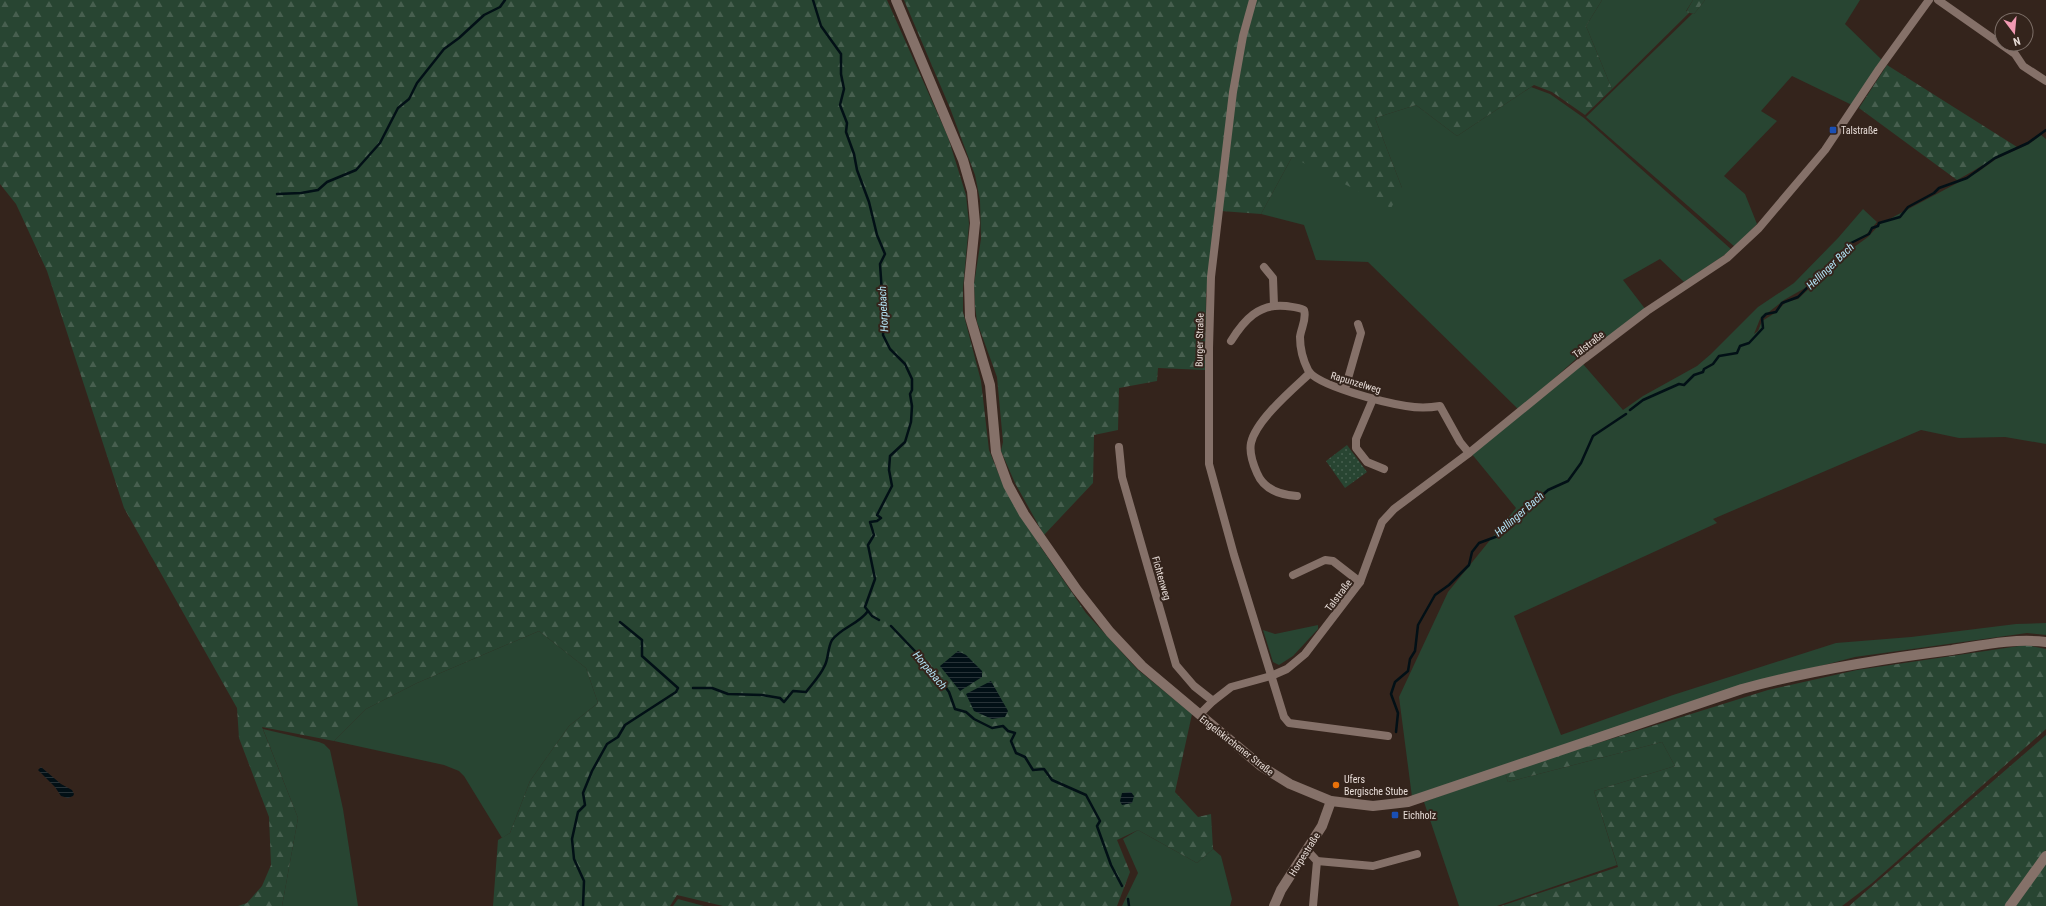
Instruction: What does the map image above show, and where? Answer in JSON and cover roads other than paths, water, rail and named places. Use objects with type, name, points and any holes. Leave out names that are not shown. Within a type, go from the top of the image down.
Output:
[{"type":"street","name":"Engelskirchener Straße","points":[[896,0],[963,160],[972,191],[974,223],[968,303],[973,331],[990,385],[993,434],[1001,469],[1008,485],[1024,514],[1090,608],[1142,666],[1261,766],[1290,784],[1331,801],[1373,806],[1408,802],[1742,689],[1809,672],[2027,639],[2046,642]]},
{"type":"street","name":"Burger Straße","points":[[1252,0],[1243,36],[1233,92],[1210,277],[1209,458],[1226,526],[1271,676]]},
{"type":"street","name":"Talstraße","points":[[1199,715],[1212,700],[1231,687],[1271,676],[1293,666],[1305,654],[1360,582],[1382,522],[1394,509],[1469,453],[1584,359],[1647,311],[1727,258],[1759,228],[1825,150],[1879,69],[1929,0]]},
{"type":"street","points":[[1938,0],[2015,54],[2023,66],[2046,81]]},
{"type":"street","points":[[1264,268],[1273,278],[1274,305]]},
{"type":"street","points":[[1231,341],[1251,315],[1261,309],[1274,305],[1300,308],[1304,310],[1305,315],[1300,337],[1301,347],[1310,373],[1269,414],[1252,443],[1252,460],[1258,477],[1265,486],[1273,492],[1285,496],[1297,496]]},
{"type":"street","points":[[1345,389],[1360,333],[1358,324]]},
{"type":"street","name":"Rapunzelweg","points":[[1310,373],[1325,384],[1373,399],[1406,406],[1440,406],[1460,442],[1469,453]]},
{"type":"street","points":[[1373,399],[1356,439],[1356,448],[1367,462],[1384,469]]},
{"type":"street","name":"Fichtenweg","points":[[1118,447],[1122,477],[1176,665],[1194,686],[1212,700]]},
{"type":"street","points":[[1293,575],[1325,560],[1333,561],[1360,582]]},
{"type":"street","points":[[1271,676],[1284,717],[1289,722],[1388,736]]},
{"type":"street","name":"Horpestraße","points":[[1274,906],[1281,890],[1322,826],[1331,801]]},
{"type":"street","points":[[1307,850],[1317,861],[1373,866],[1417,854]]},
{"type":"street","points":[[2010,906],[2046,856]]},
{"type":"street","points":[[1313,906],[1317,861]]},
{"type":"waterway","points":[[277,194],[301,193],[318,190],[327,182],[356,170],[380,143],[398,108],[409,99],[417,83],[444,49],[459,38],[484,15],[500,7],[505,0]]},
{"type":"waterway","name":"Horpebach","points":[[813,0],[821,26],[841,54],[841,74],[844,89],[840,105],[847,123],[846,132],[854,154],[857,170],[869,202],[877,235],[885,254],[880,264],[884,322],[883,335],[890,349],[905,364],[912,379],[912,390],[910,394],[912,406],[911,422],[905,442],[890,456],[889,470],[892,486],[877,515],[881,518],[877,521],[870,522],[874,535],[868,545],[875,579],[865,607],[872,616],[879,620]]},
{"type":"waterway","name":"Hellinger Bach","points":[[1630,410],[1643,400],[1679,384],[1684,385],[1694,375],[1703,372],[1704,369],[1713,364],[1719,356],[1737,353],[1740,346],[1749,343],[1763,328],[1762,318],[1766,314],[1776,312],[1782,303],[1798,297],[1835,259],[1842,255],[1851,243],[1869,234],[1872,228],[1878,226],[1879,223],[1900,217],[1908,207],[1934,193],[1939,188],[1967,178],[1995,158],[2028,143],[2046,130]]},
{"type":"waterway","name":"Hellinger Bach","points":[[1396,732],[1398,713],[1391,694],[1395,682],[1408,671],[1410,659],[1415,651],[1418,625],[1435,595],[1449,585],[1469,565],[1472,552],[1479,543],[1498,536],[1548,490],[1568,481],[1581,463],[1593,436],[1626,414]]},
{"type":"waterway","points":[[693,688],[712,688],[728,694],[762,695],[780,698],[784,702],[793,691],[806,692],[826,664],[829,647],[832,640],[860,619],[868,611]]},
{"type":"waterway","points":[[583,906],[584,881],[574,859],[572,839],[578,812],[585,805],[583,793],[592,771],[607,744],[618,737],[625,725],[676,692],[678,688],[642,656],[642,640],[620,622]]},
{"type":"waterway","name":"Horpebach","points":[[891,626],[932,669],[949,692],[955,709],[966,712],[974,719],[992,728],[1003,726],[1008,731],[1015,733],[1011,741],[1016,753],[1025,757],[1033,770],[1044,769],[1052,780],[1086,795],[1100,821],[1097,826],[1111,865],[1122,886]]},
{"type":"waterway","name":"Horpebach","points":[[1128,899],[1129,906]]},
{"type":"place","name":"Talstraße","points":[[1833,130]]},
{"type":"place","name":"Ufers Bergische Stube","points":[[1336,785]]},
{"type":"place","name":"Eichholz","points":[[1395,815]]}]
